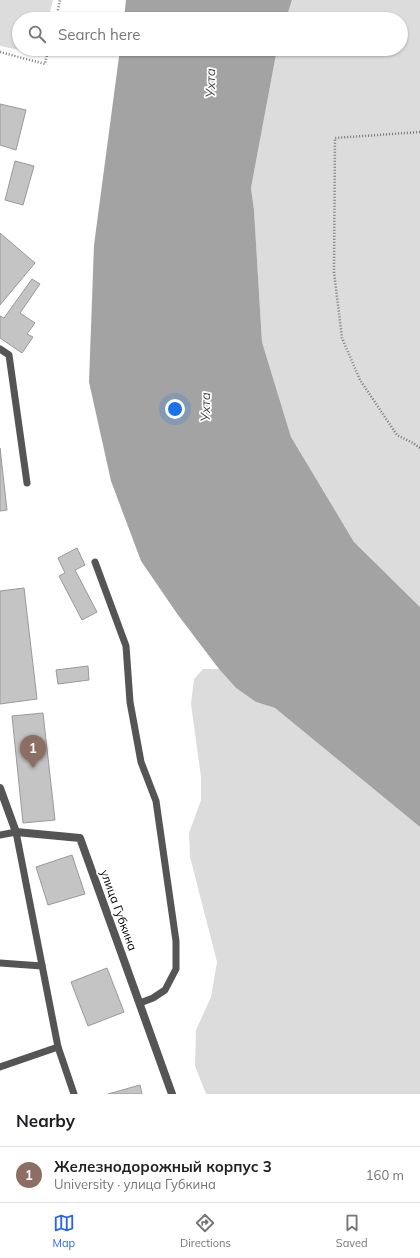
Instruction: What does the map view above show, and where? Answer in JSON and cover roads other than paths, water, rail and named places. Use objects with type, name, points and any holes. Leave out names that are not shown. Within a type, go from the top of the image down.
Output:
[{"type":"street","points":[[0,788],[16,832]]},
{"type":"street","name":"улица Губкина","points":[[16,832],[80,838],[172,1094]]},
{"type":"lane","points":[[0,349],[8,354],[27,483]]},
{"type":"lane","points":[[95,562],[126,646],[130,702],[141,762],[156,801],[176,941],[176,969],[165,990],[153,998],[140,1003]]},
{"type":"lane","points":[[0,835],[16,832],[58,1047],[74,1094]]},
{"type":"lane","points":[[0,963],[42,966]]},
{"type":"lane","points":[[0,1067],[58,1047]]},
{"type":"water","points":[[126,0],[292,0],[288,12],[125,12]]},
{"type":"water","name":"Ухта","points":[[119,56],[276,56],[251,188],[254,210],[262,342],[291,437],[354,542],[420,607],[420,827],[275,708],[256,702],[236,688],[219,669],[178,615],[141,561],[111,481],[89,382],[94,245]]},
{"type":"place","name":"Железнодорожный корпус 3","points":[[33,768]]}]
